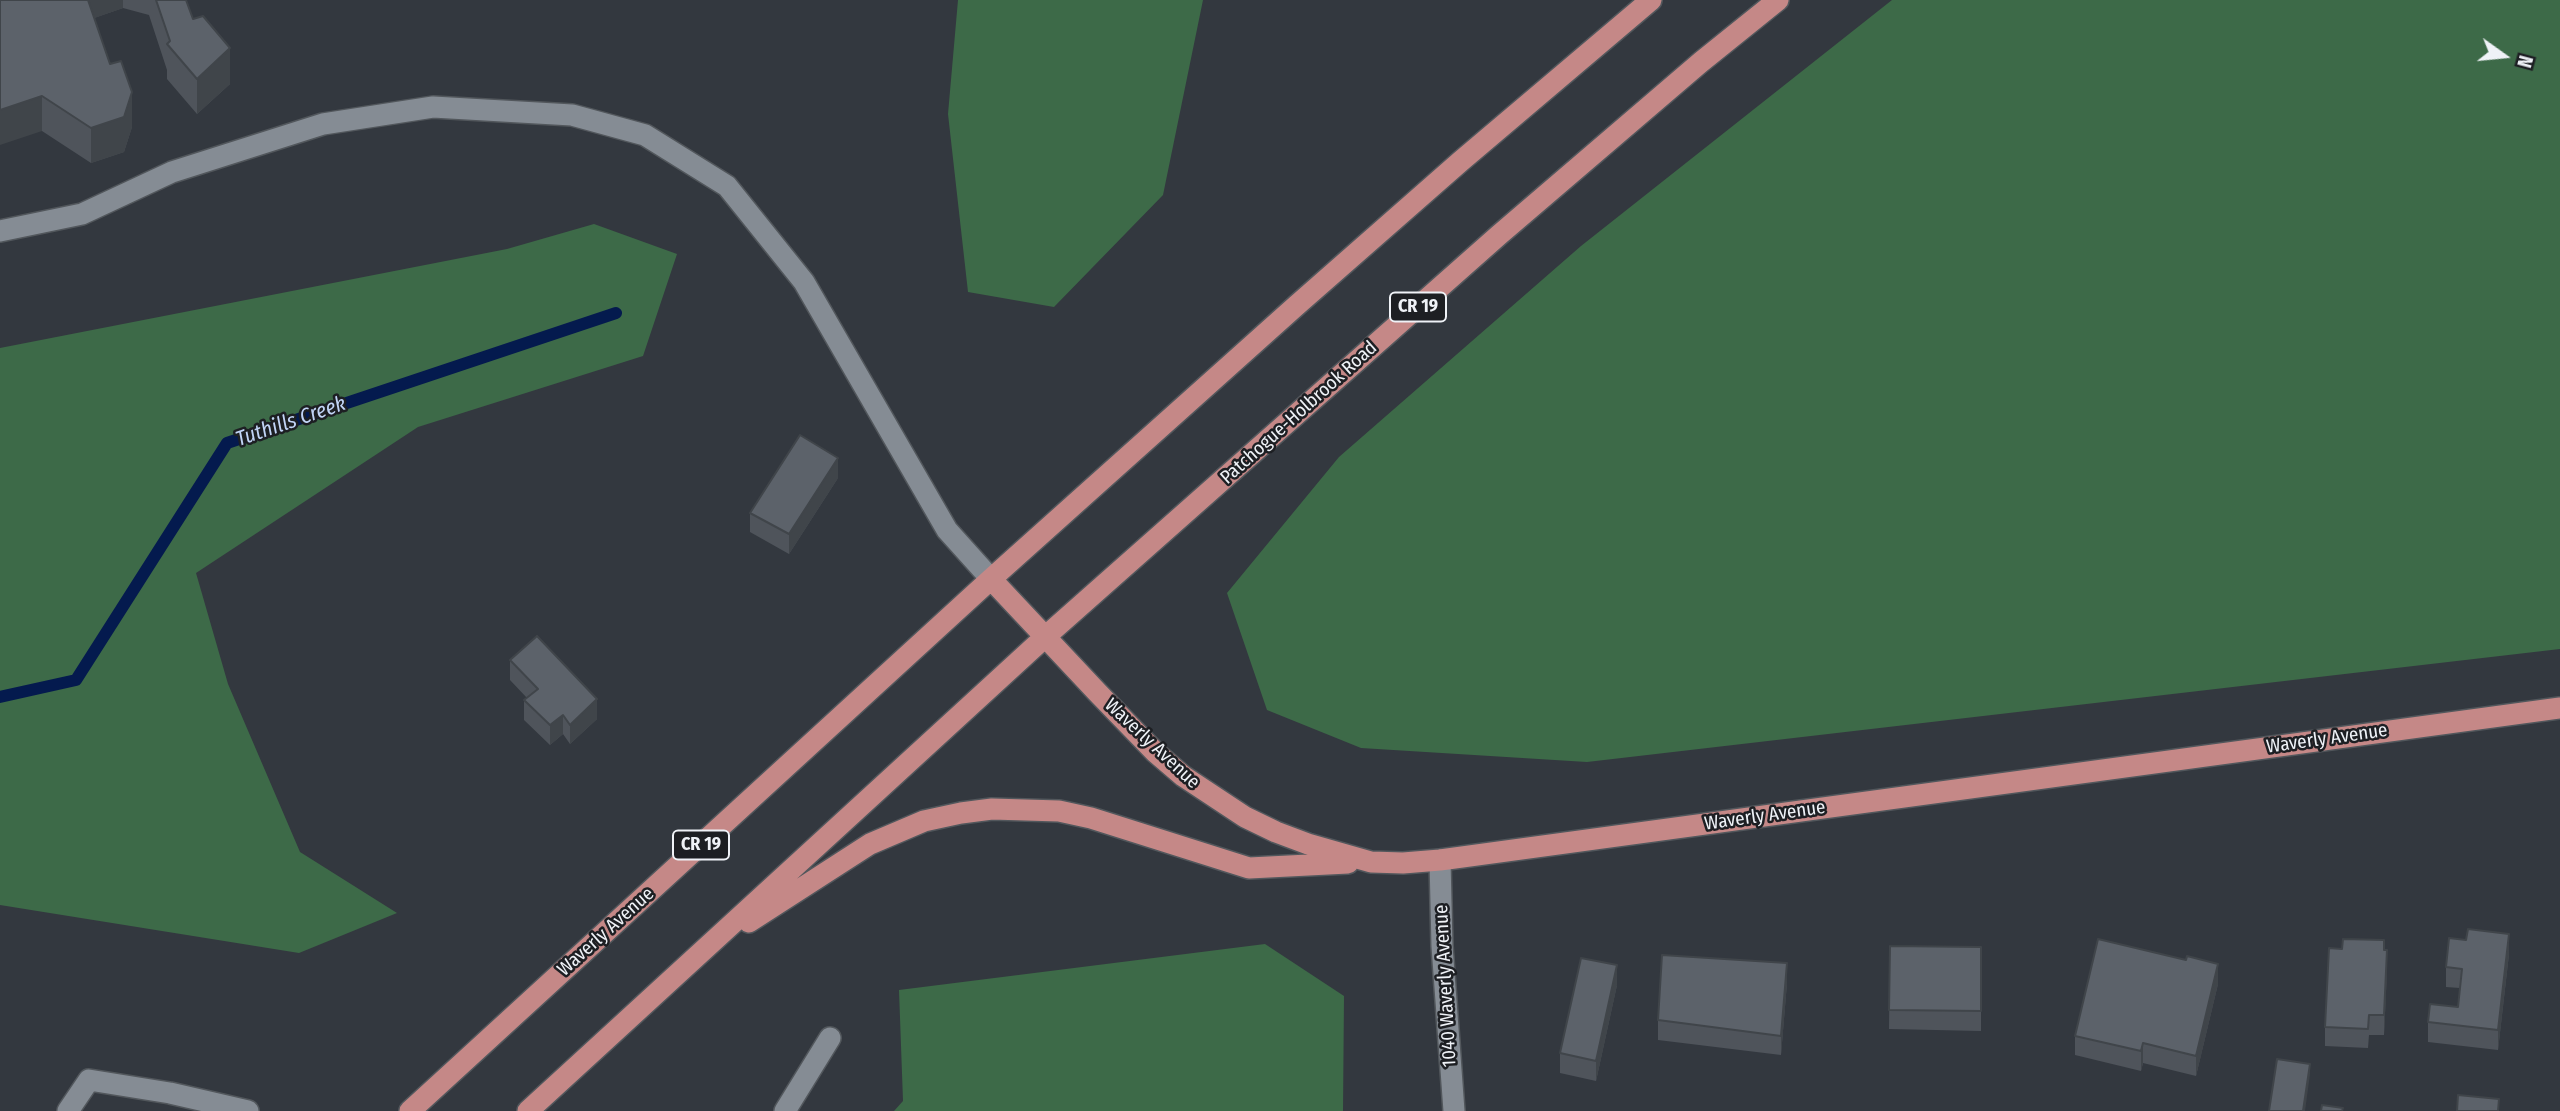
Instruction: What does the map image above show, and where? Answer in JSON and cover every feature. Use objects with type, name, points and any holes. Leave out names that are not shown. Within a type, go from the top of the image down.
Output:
[{"type":"main road","name":"CR 19","points":[[991,579],[1369,242],[1651,0]]},
{"type":"main road","name":"Patchogue-Holbrook Road","points":[[1045,637],[1499,235],[1701,62],[1779,0]]},
{"type":"main road","name":"Waverly Avenue","points":[[410,1111],[991,579],[1155,752],[1182,776],[1245,817],[1297,840],[1340,855],[1371,862],[1440,860],[2560,708]]},
{"type":"main road","name":"CR 19","points":[[528,1111],[1045,637]]},
{"type":"main road","points":[[698,956],[870,844],[924,821],[961,813],[992,809],[1059,811],[1115,824],[1249,868],[1371,862]]},
{"type":"street","points":[[0,231],[82,214],[172,172],[323,124],[433,107],[572,115],[645,135],[727,186],[804,282],[947,530],[991,579]]},
{"type":"street","name":"1040 Waverly Avenue","points":[[1440,860],[1442,946],[1454,1111]]},
{"type":"street","points":[[785,1111],[830,1038]]},
{"type":"street","points":[[68,1111],[89,1080],[170,1093],[248,1111]]},
{"type":"green space","points":[[958,0],[1203,0],[1163,195],[1054,307],[968,292],[948,114]]},
{"type":"green space","points":[[1892,0],[2560,0],[2560,649],[1587,762],[1361,748],[1267,710],[1227,593],[1339,457],[1581,246]]},
{"type":"green space","points":[[594,224],[677,254],[643,356],[418,427],[196,573],[228,684],[300,852],[397,913],[299,953],[0,905],[0,348],[507,249]]},
{"type":"green space","points":[[1265,944],[1344,996],[1343,1111],[894,1111],[903,1101],[899,990]]},
{"type":"building","points":[[0,0],[88,0],[110,64],[121,61],[132,92],[124,117],[91,128],[42,96],[0,110]]},
{"type":"building","points":[[156,0],[186,0],[193,19],[203,16],[230,48],[197,79],[167,44],[170,41]]},
{"type":"building","points":[[800,435],[838,458],[789,534],[750,513]]},
{"type":"building","points":[[537,636],[597,699],[570,725],[563,715],[550,725],[524,700],[538,689],[510,660]]},
{"type":"building","points":[[2468,929],[2509,934],[2498,1030],[2428,1022],[2430,1004],[2458,1007],[2462,969],[2446,967],[2449,938],[2466,940]]},
{"type":"building","points":[[2098,939],[2186,960],[2187,956],[2218,964],[2196,1056],[2143,1043],[2141,1051],[2075,1036]]},
{"type":"building","points":[[2343,939],[2384,940],[2384,950],[2387,950],[2384,1015],[2369,1015],[2368,1029],[2325,1027],[2329,948],[2342,949]]},
{"type":"building","points":[[1890,946],[1981,947],[1981,1011],[1889,1010]]},
{"type":"building","points":[[1662,955],[1787,963],[1781,1036],[1658,1020]]},
{"type":"building","points":[[1581,958],[1617,965],[1596,1061],[1560,1053]]},
{"type":"building","points":[[2277,1059],[2310,1064],[2303,1111],[2269,1111]]},
{"type":"building","points":[[2458,1095],[2499,1099],[2498,1111],[2457,1111]]},
{"type":"building","points":[[2322,1105],[2343,1108],[2342,1111],[2321,1111]]},
{"type":"waterway","name":"Tuthills Creek","points":[[0,697],[76,680],[227,443],[616,313]]}]
